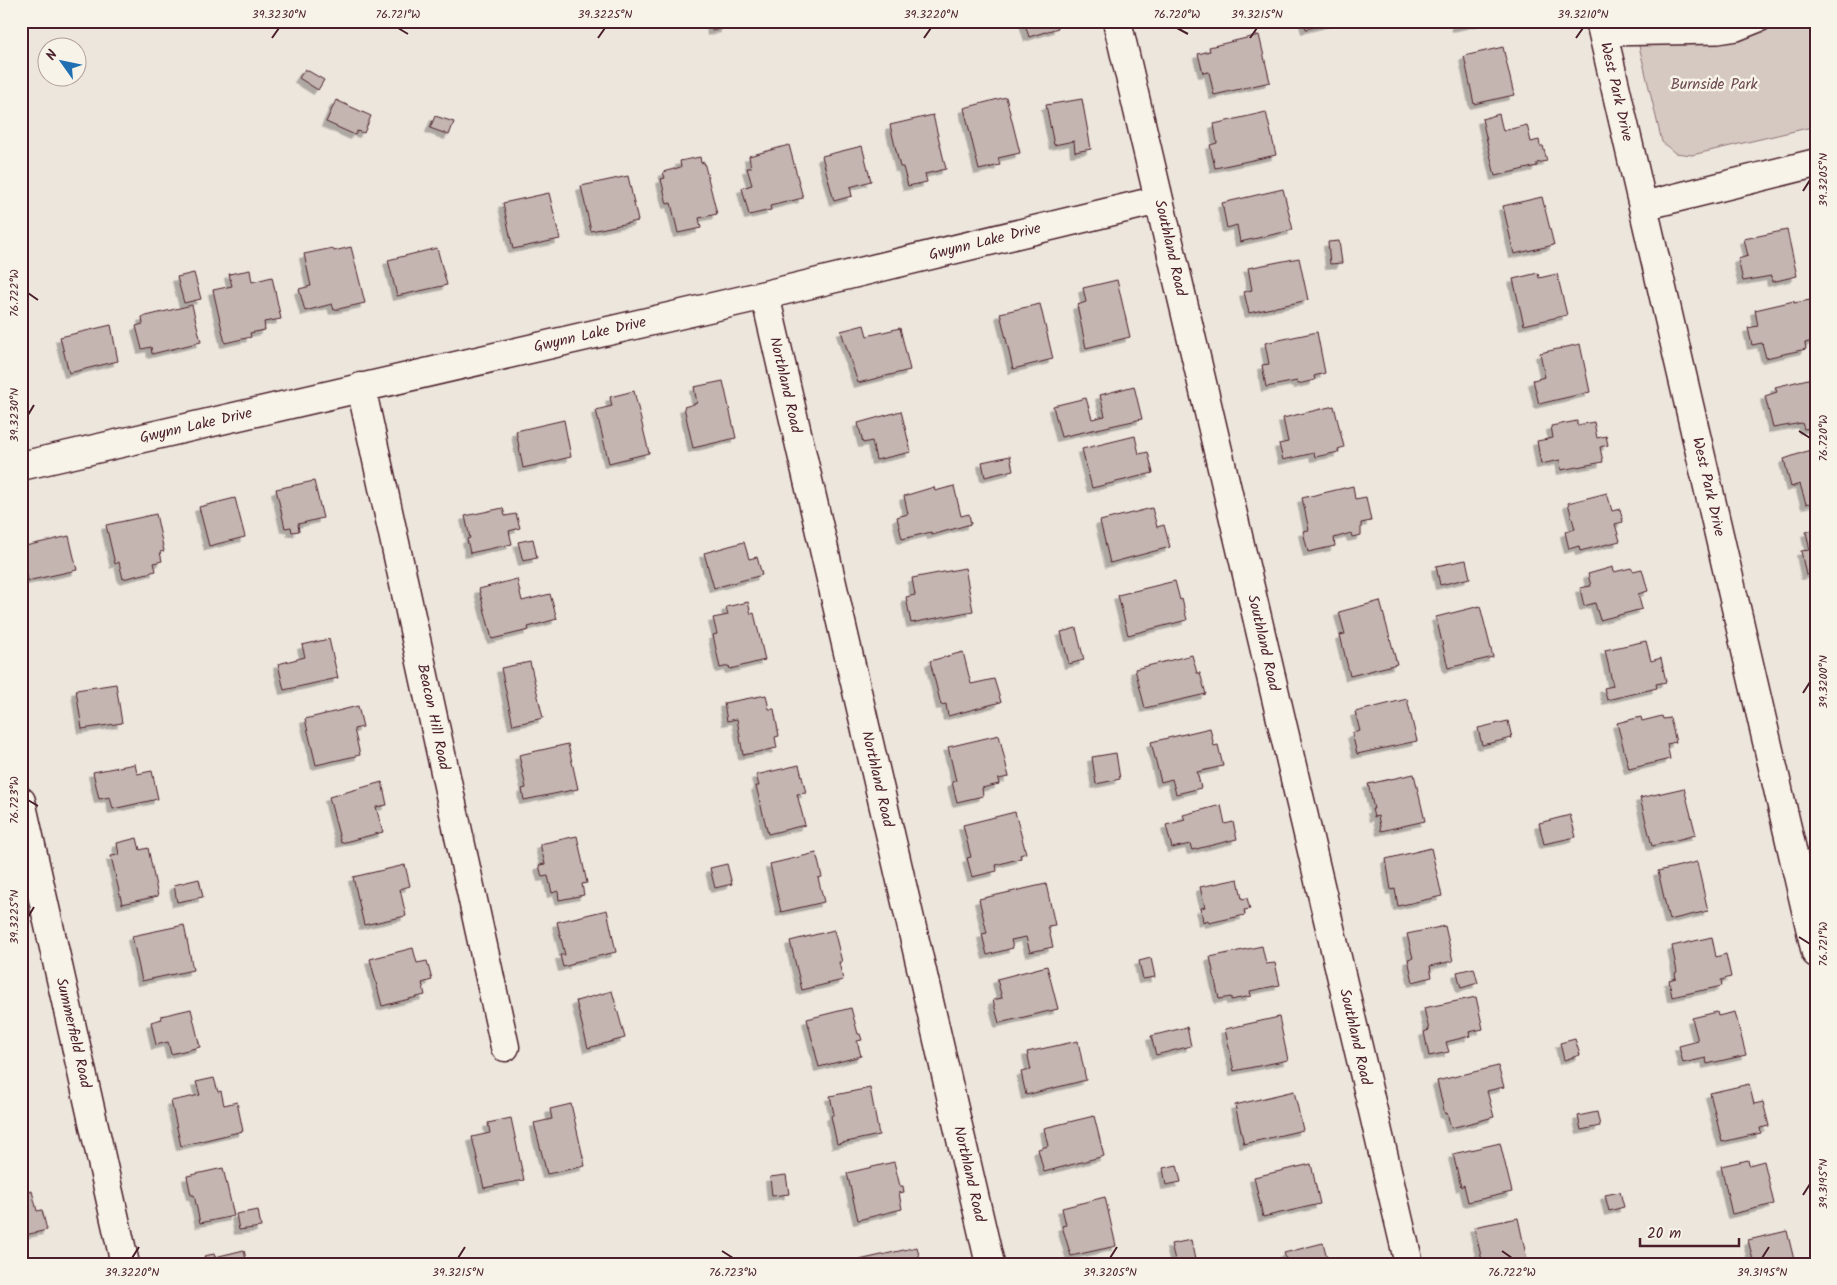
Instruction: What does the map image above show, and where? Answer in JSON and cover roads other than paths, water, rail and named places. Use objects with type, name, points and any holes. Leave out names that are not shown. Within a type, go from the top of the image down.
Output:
[{"type":"street","name":"Southland Road","points":[[1117,21],[1409,1264]]},
{"type":"street","name":"West Park Drive","points":[[1601,28],[1816,953]]},
{"type":"street","points":[[1643,206],[1816,163]]},
{"type":"street","name":"Gwynn Lake Drive","points":[[21,466],[764,295],[1159,200]]},
{"type":"street","name":"Northland Road","points":[[764,295],[990,1264]]},
{"type":"street","name":"Beacon Hill Road","points":[[361,387],[505,1047]]},
{"type":"street","name":"Summerfield Road","points":[[21,801],[125,1264]]},
{"type":"lane","points":[[1601,28],[1718,34],[1737,31],[1762,21]]},
{"type":"park label","name":"Burnside Park","points":[[1714,85]]}]
